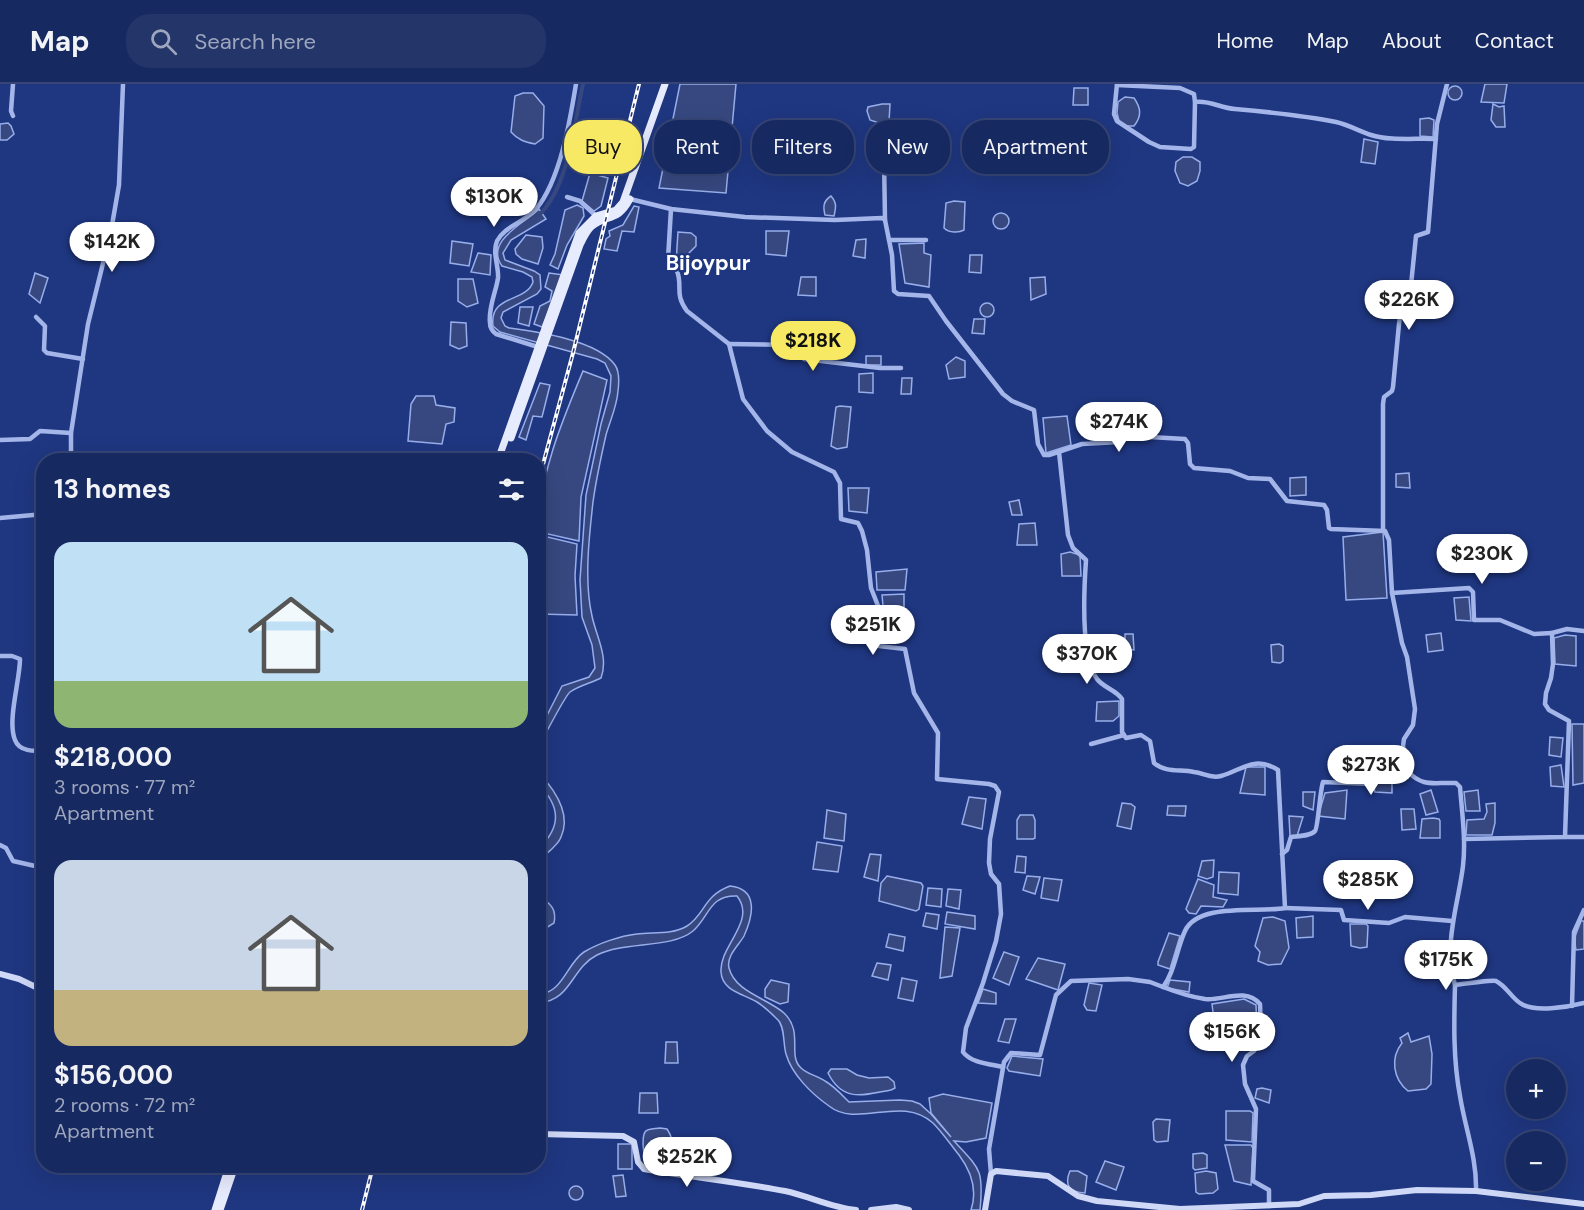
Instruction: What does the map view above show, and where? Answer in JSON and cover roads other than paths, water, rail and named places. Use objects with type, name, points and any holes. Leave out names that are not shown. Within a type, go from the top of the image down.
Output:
[{"type":"main road","points":[[563,286],[587,232],[597,223],[618,215],[624,210],[655,113],[667,84]]},
{"type":"main road","points":[[505,453],[579,233],[596,216],[616,210],[627,200],[667,84]]},
{"type":"main road","points":[[501,453],[541,348]]},
{"type":"main road","points":[[0,974],[19,979],[36,988]]},
{"type":"main road","points":[[546,1134],[623,1136],[634,1142],[638,1162],[644,1169],[760,1186],[803,1195],[828,1207],[856,1210]]},
{"type":"main road","points":[[985,1210],[991,1174],[996,1171],[1048,1176],[1078,1196],[1097,1201],[1180,1209],[1299,1204],[1324,1196],[1371,1195],[1417,1190],[1476,1191],[1584,1204]]},
{"type":"main road","points":[[214,1210],[227,1173]]},
{"type":"main road","points":[[220,1210],[233,1173]]},
{"type":"main road","points":[[871,1210],[896,1207],[909,1210]]},
{"type":"street","points":[[13,84],[11,111],[13,116]]},
{"type":"street","points":[[71,453],[71,433],[88,324],[118,196],[123,84]]},
{"type":"street","points":[[541,348],[496,334],[491,330],[489,319],[498,275],[495,251],[504,233],[533,213],[543,200],[554,176],[567,132],[576,84]]},
{"type":"street","points":[[1117,84],[1179,88],[1192,93],[1195,102],[1194,147],[1191,149],[1160,147],[1138,135],[1115,117],[1117,84]]},
{"type":"street","points":[[1447,84],[1441,101],[1436,139],[1428,232],[1416,236],[1411,285],[1402,304],[1397,336],[1393,387],[1392,391],[1384,397],[1383,530],[1389,540],[1392,593],[1407,657],[1415,709],[1413,725],[1404,739],[1403,746],[1407,771],[1418,782],[1456,783],[1458,785],[1464,839],[1463,864],[1449,948],[1455,985],[1456,1073],[1463,1115],[1474,1154],[1476,1191]]},
{"type":"street","points":[[1195,102],[1209,101],[1225,108],[1272,111],[1337,122],[1372,135],[1436,139]]},
{"type":"street","points":[[884,174],[885,220],[896,293],[930,297],[1003,394],[1012,401],[1034,410],[1038,444],[1042,454],[1049,455],[1082,444],[1119,442],[1132,436],[1185,439],[1188,443],[1190,464],[1194,468],[1230,471],[1248,478],[1270,479],[1287,501],[1324,506],[1331,529],[1383,530]]},
{"type":"street","points":[[567,197],[580,201],[596,216]]},
{"type":"street","points":[[627,200],[671,209],[745,217],[835,220],[880,218],[885,220]]},
{"type":"street","points":[[671,209],[668,259],[677,272],[681,304],[729,344],[799,345],[804,359],[880,368],[902,368]]},
{"type":"street","points":[[889,240],[926,240]]},
{"type":"street","points":[[36,317],[44,323],[45,352],[82,359]]},
{"type":"street","points":[[729,344],[743,399],[767,430],[792,452],[830,469],[838,477],[841,519],[858,523],[867,550],[871,588],[882,616],[879,646],[904,649],[914,693],[938,733],[937,779],[989,784],[995,786],[999,792],[990,839],[989,863],[991,874],[999,884],[1001,914],[996,941],[966,1028],[963,1052],[964,1056],[972,1060],[1003,1067]]},
{"type":"street","points":[[0,440],[30,440],[40,431],[71,433]]},
{"type":"street","points":[[1059,452],[1068,535],[1073,548],[1086,560],[1084,594],[1093,674],[1102,685],[1122,699],[1122,732],[1126,738],[1141,735],[1148,739],[1154,763],[1163,769],[1196,772],[1211,777],[1224,775],[1250,764],[1276,769],[1279,785],[1285,908]]},
{"type":"street","points":[[0,518],[36,515]]},
{"type":"street","points":[[1392,593],[1469,588],[1473,592],[1474,620],[1500,620],[1534,634],[1567,629],[1584,631]]},
{"type":"street","points":[[1552,633],[1553,664],[1545,705],[1549,710],[1569,721],[1565,837]]},
{"type":"street","points":[[0,656],[20,659],[13,722],[14,740],[22,748],[36,751]]},
{"type":"street","points":[[1091,744],[1124,735]]},
{"type":"street","points":[[1282,854],[1287,850],[1291,837],[1313,833],[1317,829],[1323,782],[1372,784],[1378,772],[1407,771]]},
{"type":"street","points":[[1464,839],[1584,837]]},
{"type":"street","points":[[0,845],[6,848],[13,861],[36,866]]},
{"type":"street","points":[[1163,987],[1184,932],[1193,920],[1225,911],[1285,908],[1341,909],[1344,920],[1352,921],[1389,923],[1405,917],[1452,921]]},
{"type":"street","points":[[1572,1006],[1574,932],[1584,910]]},
{"type":"street","points":[[991,1174],[989,1149],[1003,1067],[1009,1054],[1040,1055],[1056,995],[1071,981],[1128,979],[1150,982],[1174,992],[1206,999],[1243,995],[1260,1004],[1261,1030],[1254,1052],[1247,1056],[1243,1065],[1243,1075],[1256,1109],[1253,1181],[1269,1190],[1269,1206]]},
{"type":"street","points":[[1455,985],[1478,984],[1492,980],[1505,988],[1519,1002],[1531,1008],[1572,1006],[1584,1003]]},
{"type":"water","points":[[680,84],[736,84],[733,120],[673,120]]},
{"type":"water","points":[[1485,84],[1507,84],[1504,103],[1481,102]]},
{"type":"water","points":[[1452,86],[1458,86],[1462,93],[1458,100],[1452,100],[1448,96],[1448,90]]},
{"type":"water","points":[[1074,88],[1088,88],[1088,105],[1073,105]]},
{"type":"water","points":[[533,93],[544,106],[543,138],[535,144],[516,137],[511,132],[515,96]]},
{"type":"water","points":[[1125,97],[1134,98],[1138,105],[1139,115],[1134,126],[1125,126],[1119,121],[1118,102]]},
{"type":"water","points":[[890,104],[889,120],[870,120],[868,107]]},
{"type":"water","points":[[1493,104],[1499,107],[1504,106],[1505,127],[1496,127],[1491,120]]},
{"type":"water","points":[[1420,119],[1434,120],[1433,137],[1420,136]]},
{"type":"water","points":[[8,123],[14,134],[7,140],[0,140],[0,124]]},
{"type":"water","points":[[1364,139],[1378,142],[1375,164],[1361,162]]},
{"type":"water","points":[[1183,157],[1192,157],[1200,162],[1197,181],[1188,186],[1180,183],[1175,171],[1176,162]]},
{"type":"water","points":[[590,174],[608,178],[601,206],[594,211],[582,201]]},
{"type":"water","points":[[662,174],[728,174],[726,193],[659,188]]},
{"type":"water","points":[[831,196],[836,205],[834,216],[825,215],[824,212],[825,202]]},
{"type":"water","points":[[965,202],[964,230],[959,232],[951,232],[944,228],[946,203]]},
{"type":"water","points":[[577,205],[583,208],[584,216],[567,245],[558,269],[550,265],[555,254],[565,210]]},
{"type":"water","points":[[634,206],[639,207],[634,232],[622,231],[617,251],[604,249],[606,239],[610,236],[609,231],[623,225]]},
{"type":"water","points":[[539,209],[546,219],[511,240],[503,253],[505,260],[540,275],[541,289],[537,294],[503,312],[501,318],[505,326],[566,339],[595,349],[615,365],[619,381],[596,485],[588,559],[588,589],[594,624],[603,654],[603,670],[601,678],[570,692],[546,733],[546,717],[562,686],[589,677],[595,668],[592,645],[582,617],[580,580],[586,495],[610,392],[611,376],[605,363],[597,359],[500,332],[493,326],[493,316],[497,309],[529,289],[533,282],[532,277],[523,272],[502,266],[498,257],[498,249],[509,233]]},
{"type":"water","points":[[998,213],[1004,213],[1009,221],[1007,227],[998,229],[993,224],[993,218]]},
{"type":"water","points":[[766,231],[789,231],[786,256],[766,254]]},
{"type":"water","points":[[678,232],[691,233],[696,237],[696,246],[683,262],[676,263]]},
{"type":"water","points":[[526,235],[542,237],[543,248],[538,264],[522,259],[516,254],[515,249]]},
{"type":"water","points":[[866,239],[865,258],[853,256],[856,240]]},
{"type":"water","points":[[452,241],[473,244],[469,266],[450,263]]},
{"type":"water","points":[[924,243],[924,253],[931,255],[929,287],[905,283],[899,244]]},
{"type":"water","points":[[478,253],[491,255],[490,275],[471,272]]},
{"type":"water","points":[[970,255],[982,255],[981,273],[969,272]]},
{"type":"water","points":[[35,273],[48,278],[40,303],[29,294]]},
{"type":"water","points":[[549,273],[564,275],[542,327],[534,324],[540,306],[550,301],[552,291],[545,287]]},
{"type":"water","points":[[801,277],[816,277],[816,296],[798,295]]},
{"type":"water","points":[[1045,277],[1046,294],[1031,300],[1030,278]]},
{"type":"water","points":[[458,279],[473,279],[478,303],[467,307],[458,301]]},
{"type":"water","points":[[987,303],[992,305],[994,310],[992,315],[987,317],[982,315],[980,310],[982,305]]},
{"type":"water","points":[[520,307],[533,307],[529,326],[518,323]]},
{"type":"water","points":[[974,319],[985,319],[984,334],[972,333]]},
{"type":"water","points":[[451,322],[466,323],[467,346],[459,349],[450,345]]},
{"type":"water","points":[[824,329],[847,330],[847,343],[823,342]]},
{"type":"water","points":[[866,356],[881,356],[881,365],[866,365]]},
{"type":"water","points":[[956,357],[965,361],[965,377],[949,379],[946,365]]},
{"type":"water","points":[[583,371],[607,380],[581,497],[579,541],[546,534],[546,475],[560,430]]},
{"type":"water","points":[[873,373],[873,393],[859,392],[859,374]]},
{"type":"water","points":[[902,378],[912,378],[911,394],[901,394]]},
{"type":"water","points":[[540,383],[550,385],[542,417],[533,416],[526,440],[519,437]]},
{"type":"water","points":[[416,396],[434,396],[436,405],[455,408],[454,422],[446,424],[442,444],[408,441],[411,404]]},
{"type":"water","points":[[836,407],[851,407],[847,447],[837,449],[831,446]]},
{"type":"water","points":[[1067,416],[1071,445],[1046,453],[1043,418]]},
{"type":"water","points":[[1409,473],[1410,488],[1396,487],[1396,474]]},
{"type":"water","points":[[1306,477],[1306,495],[1290,496],[1290,478]]},
{"type":"water","points":[[848,488],[869,488],[867,513],[849,511]]},
{"type":"water","points":[[1019,500],[1022,515],[1012,515],[1009,502]]},
{"type":"water","points":[[1035,523],[1037,545],[1017,545],[1019,524]]},
{"type":"water","points":[[1383,532],[1387,598],[1346,600],[1343,537]]},
{"type":"water","points":[[546,537],[577,544],[575,576],[577,615],[546,614]]},
{"type":"water","points":[[1070,552],[1080,555],[1081,576],[1062,576],[1061,554]]},
{"type":"water","points":[[907,569],[905,590],[877,590],[876,572]]},
{"type":"water","points":[[904,594],[904,617],[884,617],[882,595]]},
{"type":"water","points":[[1469,597],[1471,621],[1456,620],[1454,598]]},
{"type":"water","points":[[1441,633],[1443,650],[1428,652],[1426,635]]},
{"type":"water","points":[[1125,634],[1133,634],[1134,650],[1125,649]]},
{"type":"water","points":[[1565,635],[1576,636],[1576,666],[1555,664],[1554,638]]},
{"type":"water","points":[[1271,645],[1283,646],[1283,661],[1272,662]]},
{"type":"water","points":[[1119,701],[1119,716],[1113,721],[1096,721],[1097,702]]},
{"type":"water","points":[[1572,724],[1584,724],[1584,783],[1573,785]]},
{"type":"water","points":[[1550,737],[1563,738],[1561,757],[1549,755]]},
{"type":"water","points":[[1561,765],[1564,787],[1551,786],[1550,767]]},
{"type":"water","points":[[1246,767],[1265,767],[1265,795],[1240,793]]},
{"type":"water","points":[[1376,776],[1392,777],[1392,793],[1375,792],[1373,783]]},
{"type":"water","points":[[546,781],[560,802],[564,828],[559,840],[546,854],[546,840],[556,817],[546,793]]},
{"type":"water","points":[[1347,790],[1345,819],[1318,816],[1325,793]]},
{"type":"water","points":[[1431,790],[1438,812],[1426,815],[1420,794]]},
{"type":"water","points":[[1478,790],[1480,811],[1466,811],[1464,792]]},
{"type":"water","points":[[1303,792],[1315,792],[1313,810],[1303,806]]},
{"type":"water","points":[[969,797],[986,799],[982,829],[962,824]]},
{"type":"water","points":[[1122,803],[1135,807],[1131,829],[1117,826]]},
{"type":"water","points":[[1495,803],[1495,823],[1492,835],[1466,835],[1467,820],[1484,819],[1487,812],[1486,804]]},
{"type":"water","points":[[1168,806],[1186,806],[1185,816],[1167,815]]},
{"type":"water","points":[[1401,809],[1414,809],[1416,829],[1402,830]]},
{"type":"water","points":[[827,810],[846,814],[844,841],[824,838]]},
{"type":"water","points":[[1020,815],[1033,815],[1035,838],[1017,839],[1017,820]]},
{"type":"water","points":[[1289,816],[1303,817],[1297,836],[1290,836]]},
{"type":"water","points":[[1433,818],[1440,821],[1440,838],[1420,838],[1422,819]]},
{"type":"water","points":[[817,842],[842,846],[838,872],[813,869]]},
{"type":"water","points":[[870,854],[881,855],[878,881],[864,877]]},
{"type":"water","points":[[1017,856],[1026,857],[1025,873],[1015,872]]},
{"type":"water","points":[[1214,860],[1213,877],[1207,879],[1198,876],[1202,861]]},
{"type":"water","points":[[1219,872],[1239,873],[1238,895],[1218,893]]},
{"type":"water","points":[[887,876],[921,883],[923,886],[919,909],[916,911],[879,901],[881,883]]},
{"type":"water","points":[[1027,876],[1040,877],[1035,894],[1023,890]]},
{"type":"water","points":[[1044,878],[1062,880],[1058,901],[1041,898]]},
{"type":"water","points":[[1198,879],[1214,885],[1213,897],[1227,900],[1223,907],[1201,906],[1196,914],[1189,913],[1186,909]]},
{"type":"water","points":[[730,886],[739,888],[746,892],[751,905],[750,920],[744,936],[729,959],[732,976],[745,989],[777,1008],[790,1020],[794,1035],[795,1057],[803,1070],[828,1083],[849,1102],[900,1100],[920,1104],[951,1137],[931,1113],[929,1098],[943,1094],[992,1103],[986,1138],[966,1142],[954,1141],[970,1158],[978,1171],[981,1186],[980,1210],[971,1210],[974,1195],[967,1167],[933,1123],[921,1115],[907,1111],[853,1114],[840,1112],[829,1106],[810,1090],[793,1069],[786,1054],[783,1031],[778,1020],[760,1004],[725,984],[721,972],[722,962],[743,915],[742,905],[737,896],[721,899],[715,903],[699,925],[684,937],[621,948],[597,955],[588,961],[565,990],[546,1002],[546,992],[554,989],[584,952],[624,936],[681,929],[693,922],[709,900]]},
{"type":"water","points":[[928,888],[942,889],[941,907],[926,905]]},
{"type":"water","points":[[948,889],[961,890],[959,909],[946,906]]},
{"type":"water","points":[[546,901],[552,907],[554,923],[546,928]]},
{"type":"water","points":[[947,912],[975,916],[975,929],[945,924]]},
{"type":"water","points":[[926,913],[939,915],[937,929],[923,926]]},
{"type":"water","points":[[1313,916],[1313,937],[1297,938],[1296,918]]},
{"type":"water","points":[[1273,917],[1285,921],[1289,948],[1281,964],[1268,965],[1258,961],[1260,952],[1255,946],[1263,918]]},
{"type":"water","points":[[1581,921],[1584,921],[1584,949],[1576,950],[1574,939]]},
{"type":"water","points":[[1350,924],[1368,926],[1367,947],[1351,946]]},
{"type":"water","points":[[945,927],[960,928],[952,976],[940,978]]},
{"type":"water","points":[[1169,933],[1180,936],[1170,969],[1158,965]]},
{"type":"water","points":[[889,934],[905,937],[903,951],[886,947]]},
{"type":"water","points":[[1004,952],[1019,957],[1009,985],[993,978]]},
{"type":"water","points":[[1038,958],[1065,964],[1058,990],[1026,979]]},
{"type":"water","points":[[877,963],[891,965],[888,980],[872,976]]},
{"type":"water","points":[[902,978],[917,981],[913,1001],[898,998]]},
{"type":"water","points":[[771,980],[789,984],[788,1002],[780,1004],[765,997],[765,989]]},
{"type":"water","points":[[1170,980],[1190,982],[1189,992],[1167,988]]},
{"type":"water","points":[[1089,983],[1102,985],[1096,1011],[1087,1010],[1084,1005]]},
{"type":"water","points":[[983,989],[996,993],[996,1004],[978,1003]]},
{"type":"water","points":[[1244,999],[1256,1005],[1257,1031],[1221,1035],[1215,1029],[1212,1004]]},
{"type":"water","points":[[1005,1019],[1016,1019],[1009,1043],[998,1041]]},
{"type":"water","points":[[1408,1033],[1411,1042],[1429,1036],[1432,1054],[1431,1084],[1426,1089],[1408,1091],[1396,1074],[1396,1055],[1402,1043],[1400,1038]]},
{"type":"water","points":[[666,1042],[677,1042],[678,1063],[665,1063]]},
{"type":"water","points":[[1012,1056],[1043,1059],[1040,1076],[1009,1071],[1007,1068]]},
{"type":"water","points":[[831,1069],[847,1069],[869,1078],[888,1077],[894,1082],[895,1088],[863,1095],[847,1093],[834,1083],[828,1073]]},
{"type":"water","points":[[1257,1089],[1271,1090],[1269,1103],[1255,1098]]},
{"type":"water","points":[[640,1093],[657,1093],[658,1113],[639,1113]]},
{"type":"water","points":[[1226,1111],[1253,1113],[1252,1142],[1226,1140]]},
{"type":"water","points":[[1156,1119],[1170,1120],[1168,1141],[1154,1140],[1153,1122]]},
{"type":"water","points":[[667,1129],[673,1145],[669,1160],[662,1169],[648,1167],[643,1144],[646,1131]]},
{"type":"water","points":[[618,1144],[632,1144],[632,1169],[618,1169]]},
{"type":"water","points":[[1225,1145],[1251,1145],[1253,1148],[1251,1185],[1234,1181]]},
{"type":"water","points":[[1193,1154],[1207,1155],[1207,1168],[1195,1170]]},
{"type":"water","points":[[1105,1161],[1124,1167],[1116,1190],[1096,1182]]},
{"type":"water","points":[[1070,1171],[1078,1171],[1087,1176],[1085,1193],[1069,1187]]},
{"type":"water","points":[[1206,1171],[1216,1173],[1218,1189],[1213,1193],[1199,1194],[1196,1192],[1195,1173]]},
{"type":"water","points":[[623,1175],[626,1196],[616,1197],[613,1176]]},
{"type":"water","points":[[576,1186],[581,1188],[583,1193],[581,1198],[576,1200],[571,1198],[569,1193],[571,1188]]},
{"type":"waterway","points":[[539,215],[549,203],[564,171],[583,84]]},
{"type":"railway","points":[[546,453],[639,84]]},
{"type":"railway","points":[[362,1210],[371,1173]]},
{"type":"district","name":"Bijoypur","points":[[708,263]]}]
